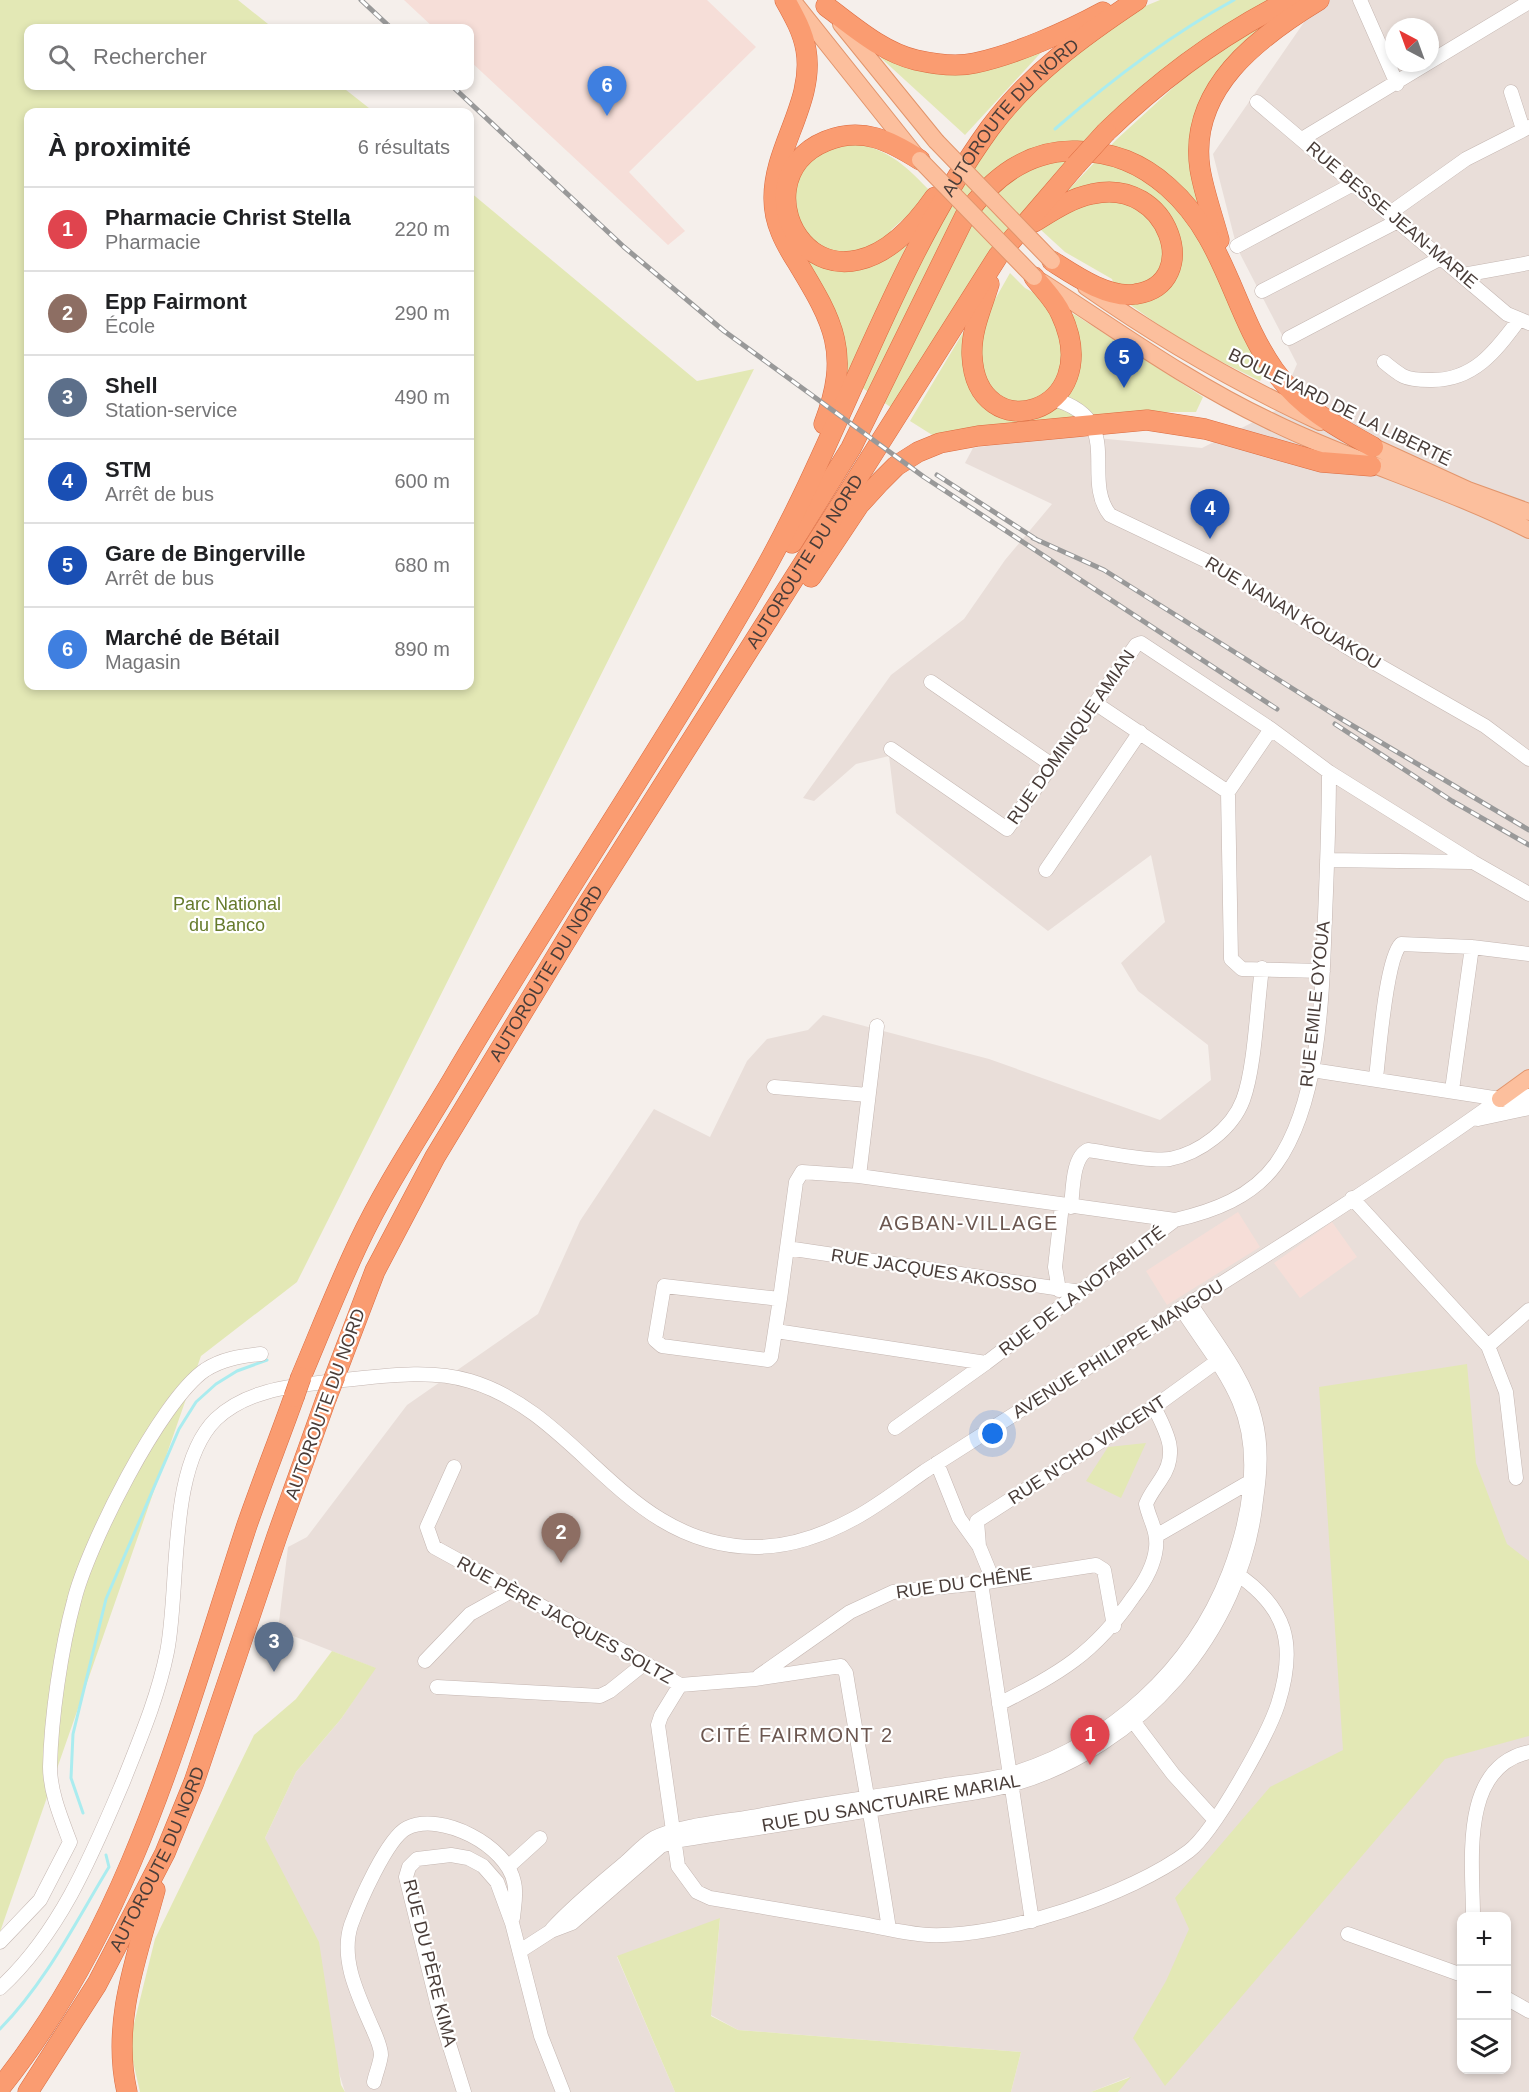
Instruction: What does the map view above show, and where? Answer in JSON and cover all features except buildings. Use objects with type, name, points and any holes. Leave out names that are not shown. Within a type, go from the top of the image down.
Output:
[{"type":"highway","points":[[785,0],[802,36],[808,65],[804,89],[776,177],[774,199],[776,220],[782,238],[827,315],[835,335],[838,355],[835,389],[814,450],[814,472]]},
{"type":"highway","points":[[824,3],[881,45],[915,60],[952,65],[974,64],[1008,53],[1130,0]]},
{"type":"highway","name":"AUTOROUTE DU NORD","points":[[0,2088],[46,2025],[70,1986],[124,1881],[168,1774],[248,1523],[301,1377],[340,1282],[390,1183],[551,916],[760,578],[814,472],[898,286],[935,217],[991,128],[1035,78],[1067,49],[1137,0]]},
{"type":"highway","name":"AUTOROUTE DU NORD","points":[[27,2092],[97,1984],[165,1853],[194,1782],[277,1536],[375,1271],[435,1157],[588,904],[998,256],[1076,165],[1141,98],[1224,37],[1290,0]]},
{"type":"highway","points":[[1224,264],[1200,170],[1200,126],[1206,107],[1218,86],[1251,49],[1272,31],[1318,0]]},
{"type":"highway","points":[[920,160],[880,138],[850,134],[820,143],[798,160],[790,176],[786,208],[791,228],[803,244],[831,261],[848,263],[881,252],[900,240],[968,149],[991,128]]},
{"type":"highway","points":[[687,699],[768,582],[851,448],[934,274],[965,216],[985,190],[1025,161],[1047,152],[1090,151],[1121,157],[1156,177],[1189,207],[1212,240],[1262,350],[1275,371],[1305,405],[1372,457]]},
{"type":"highway","points":[[1018,231],[1075,200],[1092,194],[1117,192],[1131,195],[1153,209],[1169,231],[1173,244],[1168,270],[1161,282],[1149,291],[1135,295],[1105,290],[1052,261]]},
{"type":"highway","points":[[998,256],[972,337],[973,368],[977,383],[993,403],[1013,411],[1037,409],[1053,399],[1065,383],[1070,369],[1070,350],[1061,314],[1034,277]]},
{"type":"highway","points":[[740,665],[780,622],[859,505],[896,466],[918,452],[940,443],[978,436],[1130,421],[1170,422],[1205,429],[1321,462],[1372,457]]},
{"type":"highway","points":[[127,2092],[122,2052],[123,2013],[165,1853]]},
{"type":"main road","points":[[792,0],[920,160],[1034,277],[1106,326],[1223,397],[1269,421],[1372,457],[1529,530]]},
{"type":"main road","name":"BOULEVARD DE LA LIBERTÉ","points":[[824,3],[936,141],[1052,261],[1121,313],[1240,384],[1372,457],[1529,512]]},
{"type":"main road","points":[[1500,1099],[1529,1078]]},
{"type":"street","points":[[1360,0],[1397,84]]},
{"type":"street","points":[[1302,139],[1397,84],[1529,2]]},
{"type":"street","points":[[1262,291],[1394,217],[1466,159],[1526,128],[1511,92]]},
{"type":"street","name":"RUE BESSE JEAN-MARIE","points":[[1257,102],[1442,258],[1523,322]]},
{"type":"street","points":[[1238,246],[1355,183]]},
{"type":"street","points":[[1289,338],[1442,258]]},
{"type":"street","points":[[1463,275],[1529,263]]},
{"type":"street","points":[[1384,362],[1404,377],[1418,380],[1441,380],[1470,372],[1496,350],[1523,322]]},
{"type":"street","points":[[1053,399],[1067,403],[1093,426]]},
{"type":"street","name":"RUE NANAN KOUAKOU","points":[[1093,426],[1100,454],[1101,496],[1104,508],[1110,515],[1213,564],[1352,650],[1485,726],[1529,759]]},
{"type":"street","name":"RUE DOMINIQUE AMIAN","points":[[891,749],[1008,830],[1138,643],[1270,729]]},
{"type":"street","points":[[930,682],[1052,765]]},
{"type":"street","points":[[1095,703],[1228,792]]},
{"type":"street","points":[[1323,971],[1242,969],[1231,959],[1228,792],[1270,729],[1329,772],[1473,862],[1529,894]]},
{"type":"street","points":[[1046,870],[1140,732]]},
{"type":"street","name":"RUE EMILE OYOUA","points":[[780,1299],[664,1286],[655,1340],[662,1346],[768,1360],[773,1353],[796,1182],[802,1172],[859,1176],[1175,1220],[1208,1212],[1237,1199],[1275,1165],[1296,1129],[1312,1070],[1323,971],[1329,772]]},
{"type":"street","points":[[1327,860],[1473,862]]},
{"type":"street","points":[[1376,1078],[1390,973],[1397,948],[1401,944],[1472,947],[1529,954]]},
{"type":"street","points":[[1452,1090],[1472,947]]},
{"type":"street","points":[[1059,1290],[1055,1267],[1066,1206],[1078,1160],[1083,1152],[1088,1150],[1168,1159],[1201,1146],[1231,1121],[1243,1101],[1262,968]]},
{"type":"street","points":[[859,1176],[877,1026]]},
{"type":"street","points":[[1312,1070],[1376,1078],[1500,1099],[1529,1096]]},
{"type":"street","points":[[774,1087],[868,1095]]},
{"type":"street","name":"AVENUE PHILIPPE MANGOU","points":[[0,1988],[18,1972],[50,1928],[95,1847],[144,1729],[166,1657],[186,1482],[193,1456],[203,1435],[217,1418],[256,1395],[280,1387],[422,1375],[466,1380],[497,1391],[530,1410],[630,1499],[671,1526],[694,1538],[740,1546],[780,1545],[826,1532],[857,1517],[1352,1198],[1500,1099]]},
{"type":"street","name":"AVENUE PHILIPPE MANGOU","points":[[1467,1123],[1529,1108]]},
{"type":"street","points":[[1352,1198],[1488,1346],[1506,1392],[1516,1478]]},
{"type":"street","name":"RUE DE LA NOTABILITÉ","points":[[776,1331],[986,1363],[1175,1220]]},
{"type":"street","name":"RUE JACQUES AKOSSO","points":[[787,1248],[1081,1292]]},
{"type":"street","name":"RUE DU SANCTUAIRE MARIAL","points":[[1010,1779],[1086,1741],[1127,1713],[1151,1691],[1196,1639],[1235,1572],[1251,1481],[1246,1421],[1240,1402],[1185,1306]]},
{"type":"street","name":"RUE DU SANCTUAIRE MARIAL","points":[[520,1951],[551,1931],[566,1913],[654,1839],[1010,1779],[1078,1757],[1132,1721],[1177,1679],[1211,1633],[1255,1517],[1260,1443],[1249,1397],[1185,1306]]},
{"type":"street","points":[[1488,1346],[1529,1311]]},
{"type":"street","points":[[0,1942],[40,1900],[70,1842],[54,1795],[50,1769],[63,1661],[74,1600],[96,1542],[139,1457],[182,1393],[205,1370],[235,1356],[261,1354]]},
{"type":"street","name":"RUE N'CHO VINCENT","points":[[979,1546],[977,1521],[1154,1407],[1216,1362]]},
{"type":"street","points":[[895,1428],[986,1363]]},
{"type":"street","points":[[999,1704],[1050,1678],[1075,1661],[1114,1626],[1148,1573],[1155,1556],[1156,1536],[1146,1504],[1170,1465],[1172,1453],[1171,1442],[1154,1407]]},
{"type":"street","points":[[937,1464],[959,1518],[979,1546],[987,1581],[999,1704],[1032,1921]]},
{"type":"street","name":"RUE PÈRE JACQUES SOLTZ","points":[[454,1467],[427,1527],[432,1545],[645,1663],[680,1685],[755,1679],[841,1666],[846,1673],[863,1783],[870,1804],[889,1929]]},
{"type":"street","points":[[1156,1536],[1251,1481]]},
{"type":"street","name":"RUE DU CHÊNE","points":[[755,1679],[850,1612],[873,1599],[893,1592],[987,1581],[1096,1564],[1104,1570],[1114,1626]]},
{"type":"street","points":[[680,1685],[658,1725],[678,1866],[697,1892],[710,1898],[931,1935],[978,1931],[1032,1921],[1100,1898],[1163,1867],[1190,1850],[1214,1819],[1272,1722],[1284,1672],[1287,1645],[1283,1622],[1269,1602],[1235,1572]]},
{"type":"street","points":[[425,1661],[470,1614],[513,1590]]},
{"type":"street","points":[[437,1686],[600,1696],[610,1691],[645,1663]]},
{"type":"street","points":[[1132,1721],[1173,1774],[1214,1819]]},
{"type":"street","points":[[1473,1912],[1474,1827],[1480,1800],[1497,1768],[1516,1755],[1529,1752]]},
{"type":"street","points":[[374,2082],[381,2055],[350,1972],[349,1951],[351,1927],[387,1848],[406,1828],[425,1823],[451,1827],[487,1844],[508,1867],[514,1880],[512,1923]]},
{"type":"street","points":[[508,1867],[540,1838]]},
{"type":"street","points":[[70,1842],[95,1847]]},
{"type":"street","name":"RUE DU PÈRE KIMA","points":[[464,2092],[440,2015],[405,1877],[409,1867],[417,1859],[451,1855],[468,1858],[483,1866],[497,1882],[512,1923],[541,2036],[563,2092]]},
{"type":"street","points":[[1348,1934],[1457,1974]]},
{"type":"street","points":[[1511,2001],[1529,2011]]},
{"type":"shaded area","points":[[404,0],[707,0],[756,47],[629,172],[685,231],[668,245],[474,65],[474,24],[430,24]]},
{"type":"shaded area","points":[[1327,0],[1529,0],[1529,2092],[1118,2092],[1129,2077],[1091,2092],[1011,2092],[1021,2052],[738,2030],[711,2015],[720,1919],[617,1957],[675,2092],[345,2092],[265,1838],[296,1772],[341,1719],[375,1668],[278,1630],[288,1547],[307,1537],[407,1405],[538,1314],[580,1221],[654,1109],[710,1137],[747,1061],[767,1039],[808,1030],[823,1015],[989,1059],[1160,1120],[1211,1080],[1208,1045],[1138,991],[1121,963],[1165,922],[1151,855],[1048,931],[896,813],[889,756],[856,764],[814,801],[803,798],[891,675],[964,619],[1005,560],[1052,504],[965,463],[973,448],[1065,435],[1202,448],[1277,410],[1297,364],[1237,248],[1213,154],[1318,2]]},
{"type":"shaded area","points":[[1238,1212],[1260,1247],[1167,1305],[1146,1271]]},
{"type":"shaded area","points":[[1332,1222],[1357,1257],[1300,1298],[1274,1263]]},
{"type":"green space","name":"Parc National du Banco","points":[[0,0],[238,0],[268,24],[24,24],[24,90],[346,90],[369,108],[24,108],[24,690],[474,690],[474,195],[697,381],[754,369],[297,1282],[201,1356],[0,1932]]},
{"type":"green space","points":[[1160,0],[1275,0],[1176,60],[1136,91],[1099,125],[991,253],[892,408],[861,387],[903,288],[989,142],[1040,82],[1138,9]]},
{"type":"green space","points":[[1291,10],[1226,65],[1194,171],[1267,368],[1260,381],[1198,350],[1156,323],[1118,296],[1112,279],[1065,252],[1041,230],[1055,218],[1053,206],[1116,140],[1188,74],[1228,45]]},
{"type":"green space","points":[[1048,45],[965,135],[881,58],[883,55],[902,63]]},
{"type":"green space","points":[[846,140],[873,148],[892,158],[910,171],[930,191],[891,230],[907,245],[846,376],[846,353],[799,254],[795,179],[803,163]]},
{"type":"green space","points":[[1010,273],[1025,288],[1077,316],[1203,397],[1196,412],[1132,412],[937,438],[910,421],[970,321],[985,317]]},
{"type":"green space","points":[[1467,1364],[1476,1463],[1507,1544],[1529,1561],[1529,1736],[1445,1759],[1165,2086],[1133,2038],[1166,1981],[1189,1929],[1175,1898],[1270,1787],[1343,1750],[1319,1387]]},
{"type":"green space","points":[[1146,1443],[1121,1498],[1086,1481],[1108,1447]]},
{"type":"green space","points":[[332,1651],[376,1668],[341,1719],[296,1772],[265,1838],[319,1942],[341,2085],[345,2092],[140,2092],[129,2044],[155,1939],[254,1735],[296,1699]]},
{"type":"green space","points":[[720,1918],[711,2016],[738,2030],[1021,2052],[1011,2092],[675,2092],[617,1956]]},
{"type":"green space","points":[[1131,2077],[1118,2092],[1091,2092]]},
{"type":"waterway","points":[[1055,129],[1141,60],[1186,28],[1234,0]]},
{"type":"waterway","points":[[83,1813],[71,1778],[73,1734],[106,1599],[179,1429],[196,1402],[216,1384],[237,1371],[267,1360]]},
{"type":"waterway","points":[[0,2029],[32,1992],[59,1951],[109,1867],[106,1855]]},
{"type":"railway","points":[[361,0],[387,24]]},
{"type":"railway","points":[[456,90],[624,247],[724,331],[924,477],[1277,709]]},
{"type":"railway","points":[[937,475],[1039,541]]},
{"type":"railway","points":[[1033,538],[1104,570],[1333,714],[1529,830]]},
{"type":"railway","points":[[1335,724],[1452,801],[1529,845]]},
{"type":"place","name":"Marché de Bétail","points":[[607,116]]},
{"type":"place","name":"Gare de Bingerville","points":[[1124,388]]},
{"type":"place","name":"STM","points":[[1210,539]]},
{"type":"place","name":"Epp Fairmont","points":[[561,1563]]},
{"type":"place","name":"Shell","points":[[274,1672]]},
{"type":"place","name":"Pharmacie Christ Stella","points":[[1090,1765]]},
{"type":"district","name":"AGBAN-VILLAGE","points":[[969,1223]]},
{"type":"district","name":"CITÉ FAIRMONT 2","points":[[797,1735]]}]
